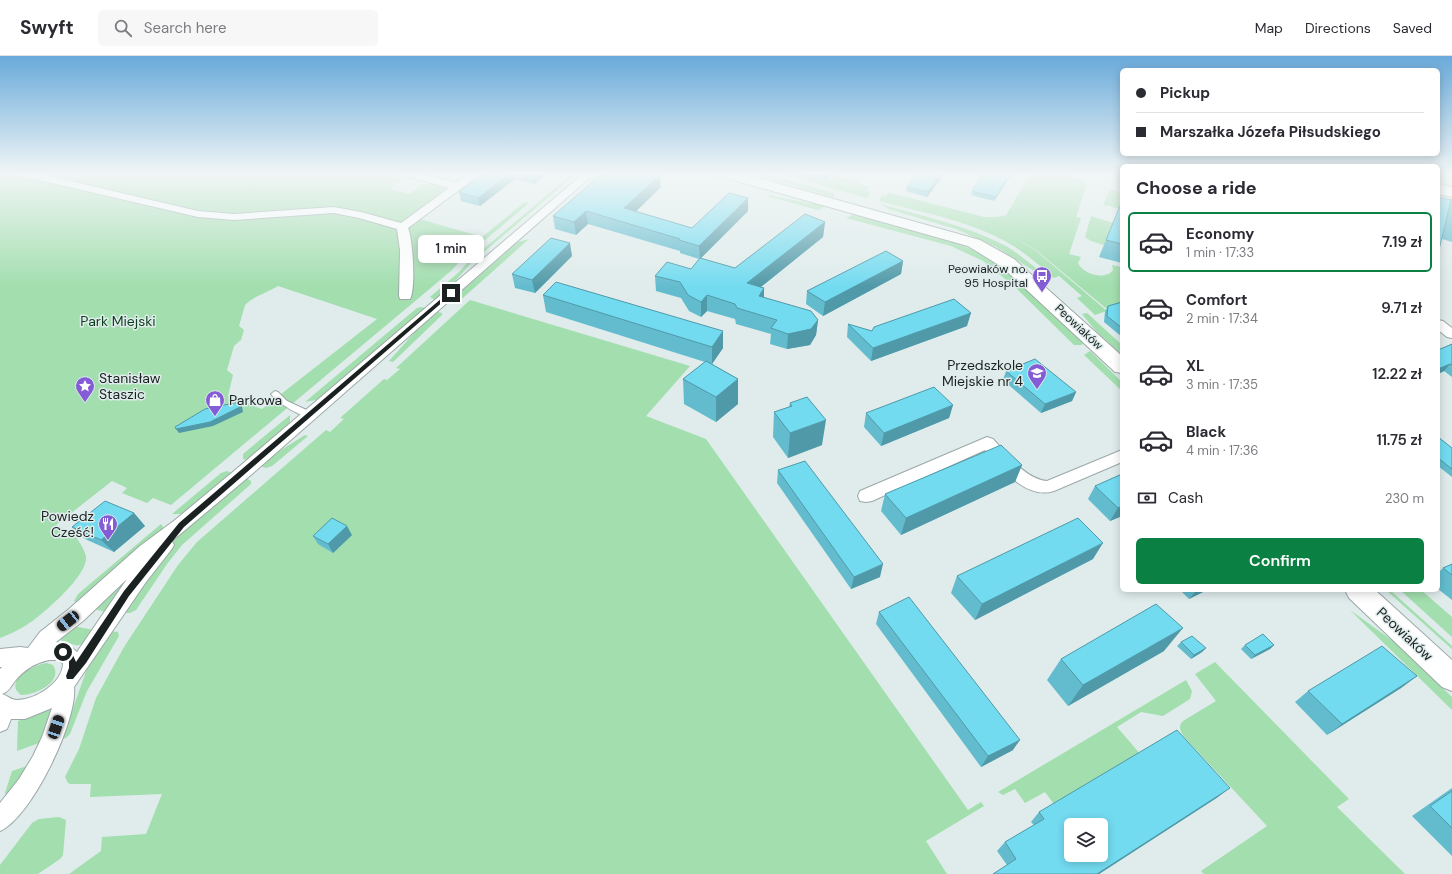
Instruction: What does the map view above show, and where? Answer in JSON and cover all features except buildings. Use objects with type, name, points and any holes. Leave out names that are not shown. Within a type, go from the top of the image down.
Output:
[{"type":"main road","name":"Peowiaków","points":[[862,211],[956,237],[983,248],[999,257],[1021,273],[1120,365]]},
{"type":"main road","name":"Peowiaków","points":[[1360,592],[1452,678]]},
{"type":"street","points":[[186,211],[198,214],[234,217],[317,211]]},
{"type":"street","points":[[340,211],[361,215],[402,227],[425,211]]},
{"type":"street","points":[[0,686],[9,672],[31,656],[47,638],[76,615],[146,551],[181,525],[546,211]]},
{"type":"street","points":[[402,227],[404,231],[407,277],[405,296]]},
{"type":"street","points":[[1440,325],[1452,334]]},
{"type":"street","points":[[866,496],[987,443],[1027,482],[1039,488],[1053,485],[1120,457]]},
{"type":"street","points":[[1,710],[21,710],[44,702],[67,681],[83,660],[127,594],[181,525]]},
{"type":"street","points":[[0,658],[31,656],[55,650],[69,655],[73,668],[67,681],[65,703],[48,751],[25,790],[0,820]]},
{"type":"lane","points":[[275,394],[284,403],[310,415]]},
{"type":"green space","name":"Park Miejski","points":[[0,211],[420,211],[413,217],[482,237],[514,211],[519,211],[459,262],[452,270],[171,505],[153,498],[147,503],[122,493],[127,488],[112,481],[56,525],[72,533],[78,541],[86,557],[85,565],[72,585],[62,595],[32,621],[12,633],[0,638]],"holes":[[[278,286],[377,319],[262,409],[228,396],[233,375],[227,370],[234,346],[241,340],[244,330],[239,326],[245,305],[257,296]]]},
{"type":"green space","points":[[528,211],[532,211],[472,262],[451,286],[435,300],[430,297],[459,272],[468,262]]},
{"type":"green space","points":[[895,211],[906,211],[989,238],[1014,251],[1041,272],[1039,274],[996,247],[956,229]]},
{"type":"green space","points":[[920,211],[961,211],[984,217],[1006,215],[1008,211],[1078,211],[1076,217],[1081,218],[1069,254],[1081,257],[1078,263],[1084,270],[1094,275],[1100,276],[1109,273],[1113,270],[1112,265],[1120,267],[1120,307],[1108,310],[1036,250],[1003,231],[1035,250],[1107,311],[1095,315],[1077,298],[1082,296],[1059,276],[1054,278],[1018,249],[1005,241],[975,227]]},
{"type":"green space","points":[[853,215],[859,215],[927,233],[976,251],[1015,277],[1083,343],[1082,345],[1074,345],[1015,287],[983,261],[951,246],[846,218]]},
{"type":"green space","points":[[1091,216],[1113,223],[1104,245],[1091,241],[1085,237]]},
{"type":"green space","points":[[529,239],[456,304],[447,304],[518,242]]},
{"type":"green space","points":[[470,300],[690,366],[646,416],[706,439],[968,810],[981,802],[984,806],[926,841],[947,874],[69,874],[101,851],[102,837],[146,834],[162,794],[90,797],[91,784],[70,784],[65,777],[79,749],[96,698],[124,647],[178,565],[197,542],[326,430],[330,432],[344,419],[340,418],[384,379],[387,380],[400,369],[396,368]]},
{"type":"green space","points":[[417,308],[426,308],[324,395],[316,400],[305,402]]},
{"type":"green space","points":[[438,312],[442,313],[442,315],[393,362],[389,361],[415,332]]},
{"type":"green space","points":[[1087,313],[1120,343],[1120,353],[1096,331],[1082,314]]},
{"type":"green space","points":[[1090,351],[1120,380],[1120,389],[1084,355]]},
{"type":"green space","points":[[290,415],[290,422],[285,428],[247,460],[243,459],[243,454]]},
{"type":"green space","points":[[305,435],[308,436],[272,466],[266,468],[260,466],[273,455]]},
{"type":"green space","points":[[227,471],[232,473],[188,510],[181,514],[172,514],[221,473]]},
{"type":"green space","points":[[246,478],[251,481],[251,484],[182,545],[167,564],[136,610],[130,613],[123,613],[167,549],[181,534]]},
{"type":"green space","points":[[161,524],[163,527],[162,531],[80,604],[74,601],[78,594]]},
{"type":"green space","points":[[123,581],[126,581],[106,612],[93,609]]},
{"type":"green space","points":[[1388,592],[1392,592],[1452,646],[1452,649]]},
{"type":"green space","points":[[1402,592],[1423,592],[1452,617],[1452,637]]},
{"type":"green space","points":[[1350,610],[1393,641],[1452,697],[1452,710]]},
{"type":"green space","points":[[73,626],[94,630],[84,643],[75,645],[62,642],[60,637]]},
{"type":"green space","points":[[110,631],[118,632],[119,636],[87,691],[70,734],[66,738],[62,739],[88,666]]},
{"type":"green space","points":[[1215,662],[1349,799],[1337,807],[1405,874],[1204,874],[1201,871],[1267,826],[1186,739],[1180,730],[1181,723],[1183,721],[1216,701],[1195,674]]},
{"type":"green space","points":[[47,663],[53,665],[55,671],[55,677],[51,682],[40,690],[21,695],[16,690],[15,684],[22,674],[35,666]]},
{"type":"green space","points":[[1186,680],[1192,691],[1190,699],[1163,716],[1141,712],[1117,727],[1142,756],[1056,807],[1045,792],[1025,803],[1015,789],[1003,795],[998,792]]},
{"type":"green space","points":[[54,707],[39,743],[17,751],[18,721]]},
{"type":"green space","points":[[30,765],[6,796],[5,793],[12,771]]},
{"type":"green space","points":[[59,817],[66,820],[63,855],[60,859],[38,874],[0,874],[0,865],[32,823],[39,819]]},
{"type":"place","name":"Peowiaków no. 95 Hospital","points":[[1042,293]]},
{"type":"place","name":"Przedszkole Miejskie nr 4","points":[[1037,390]]},
{"type":"place","name":"Stanisław Staszic","points":[[85,403]]},
{"type":"place","name":"Parkowa","points":[[215,417]]},
{"type":"place","name":"Powiedz Cześć!","points":[[108,541]]},
{"type":"route","points":[[63,652],[69,655],[72,661],[73,668],[70,676],[83,660],[127,594],[159,551],[176,533],[181,525],[451,293]]}]
